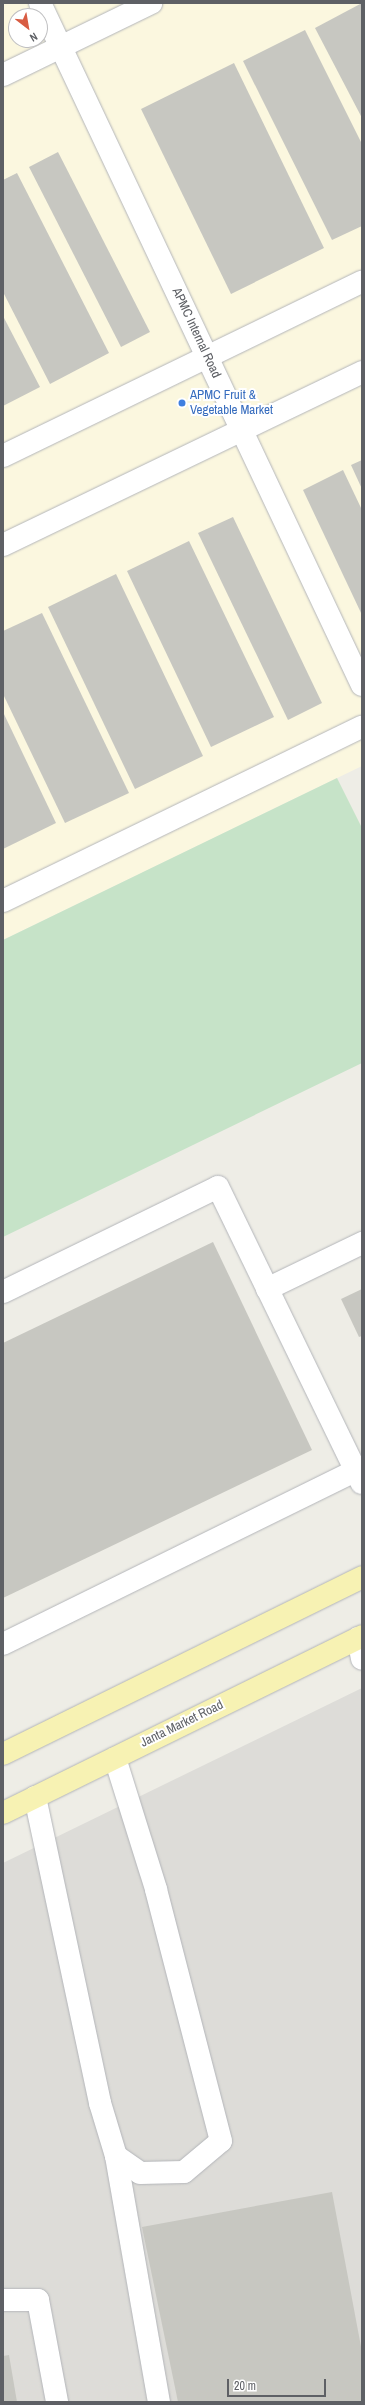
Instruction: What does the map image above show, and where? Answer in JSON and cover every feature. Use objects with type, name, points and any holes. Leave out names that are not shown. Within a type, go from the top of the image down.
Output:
[{"type":"main road","points":[[3,1754],[362,1577]]},
{"type":"main road","name":"Janta Market Road","points":[[3,1813],[360,1637]]},
{"type":"lane","name":"APMC Internal Road","points":[[40,3],[362,685]]},
{"type":"lane","points":[[3,75],[151,3]]},
{"type":"lane","points":[[3,456],[362,282]]},
{"type":"lane","points":[[3,546],[362,372]]},
{"type":"lane","points":[[3,901],[362,727]]},
{"type":"lane","points":[[3,1292],[218,1187],[359,1477],[3,1644]]},
{"type":"lane","points":[[267,1289],[362,1243]]},
{"type":"lane","points":[[360,1637],[362,1660]]},
{"type":"lane","points":[[115,1758],[156,1889],[221,2141],[184,2172],[140,2173],[116,2156]]},
{"type":"lane","points":[[35,1797],[100,2103],[116,2156],[159,2402]]},
{"type":"lane","points":[[3,2300],[38,2300],[58,2402]]},
{"type":"shaded area","name":"APMC Fruit & Vegetable Market","points":[[3,3],[362,3],[362,766],[3,940]]},
{"type":"shaded area","points":[[362,1688],[362,2402],[3,2402],[3,1863]]},
{"type":"green space","points":[[337,778],[362,828],[362,1063],[3,1237],[3,940]]},
{"type":"building","points":[[362,3],[362,118],[315,28]]},
{"type":"building","points":[[305,30],[362,144],[362,226],[332,240],[243,61]]},
{"type":"building","points":[[234,63],[324,248],[231,294],[141,109]]},
{"type":"building","points":[[58,152],[150,332],[121,347],[29,167]]},
{"type":"building","points":[[17,173],[109,353],[50,384],[3,292],[3,180]]},
{"type":"building","points":[[3,316],[40,387],[3,406]]},
{"type":"building","points":[[362,460],[362,489],[351,465]]},
{"type":"building","points":[[343,470],[362,510],[362,615],[303,490]]},
{"type":"building","points":[[233,517],[322,703],[288,720],[198,533]]},
{"type":"building","points":[[189,541],[274,717],[211,747],[127,571]]},
{"type":"building","points":[[116,574],[203,756],[135,789],[48,607]]},
{"type":"building","points":[[42,613],[129,793],[65,823],[3,694],[3,631]]},
{"type":"building","points":[[3,712],[56,823],[3,849]]},
{"type":"building","points":[[213,1242],[312,1450],[3,1598],[3,1343]]},
{"type":"building","points":[[362,1289],[362,1336],[359,1337],[341,1299]]},
{"type":"building","points":[[332,2192],[362,2352],[362,2402],[178,2402],[142,2227]]},
{"type":"building","points":[[9,2355],[17,2402],[3,2402],[3,2356]]},
{"type":"place","name":"APMC Fruit & Vegetable Market","points":[[182,403]]}]
